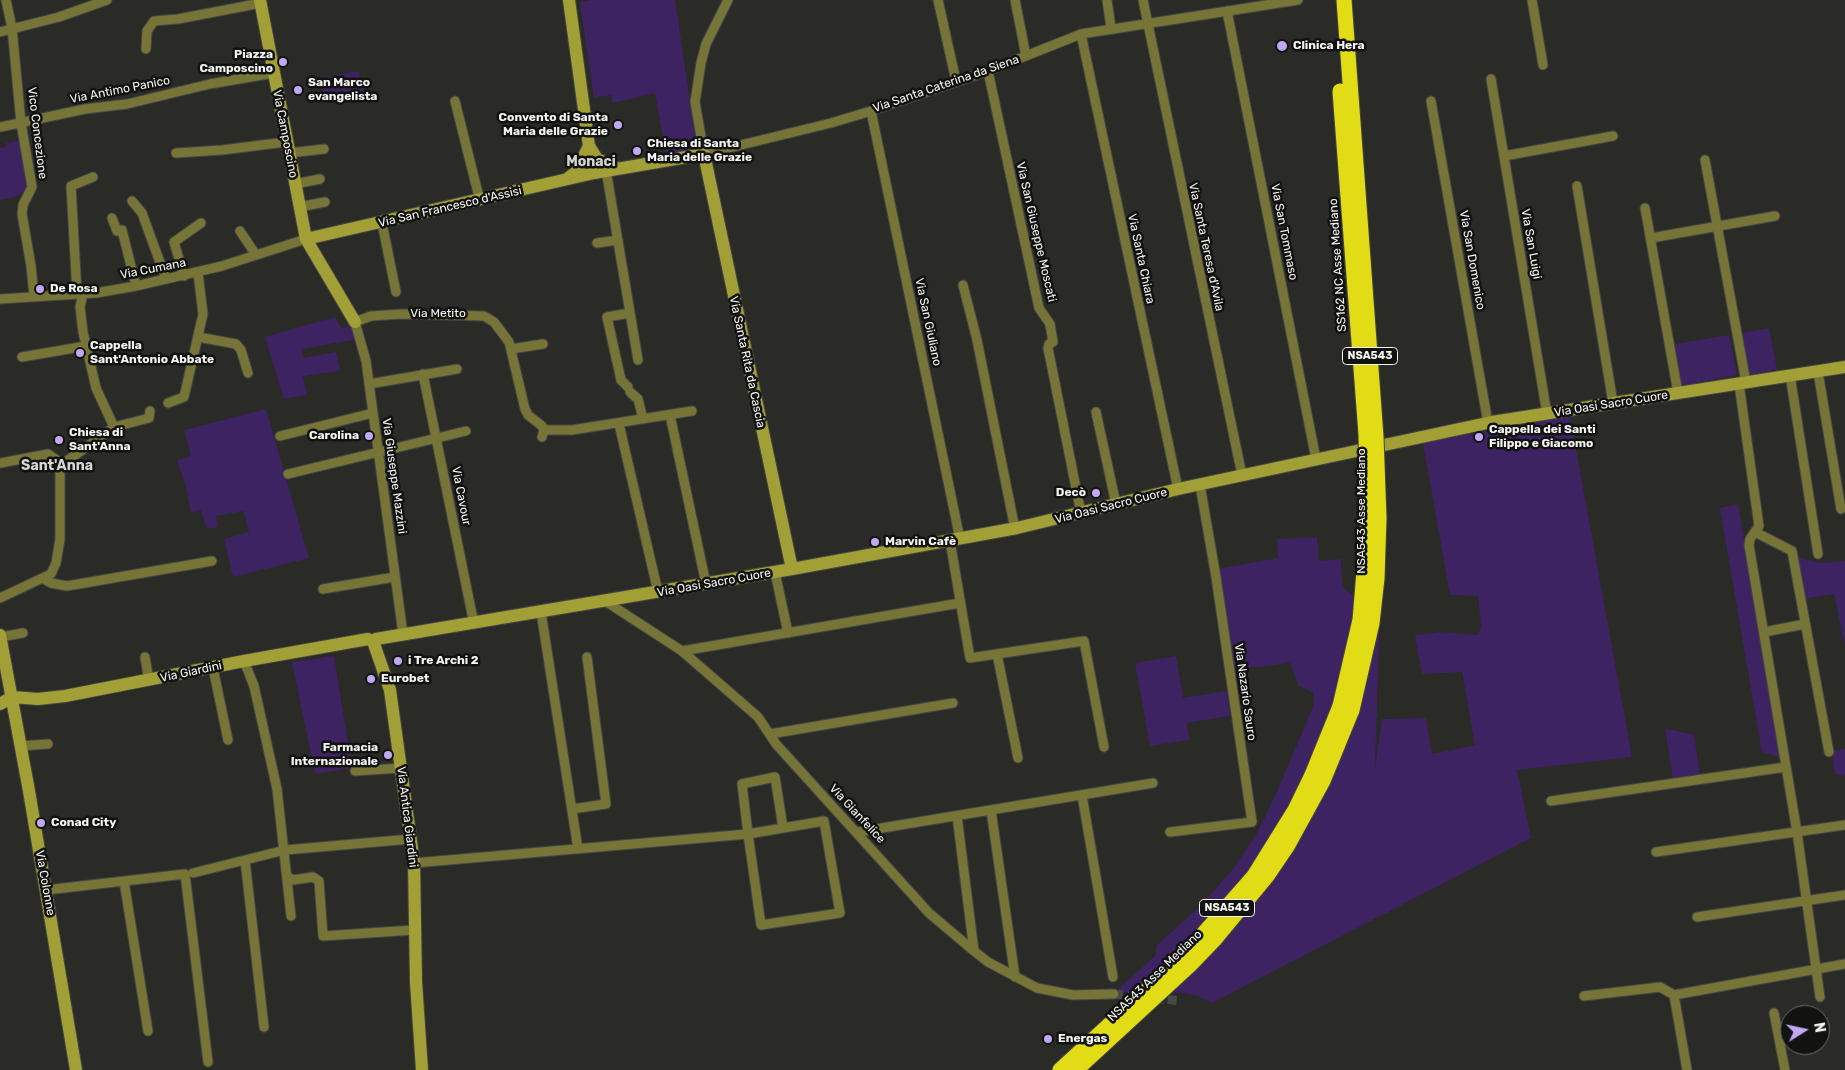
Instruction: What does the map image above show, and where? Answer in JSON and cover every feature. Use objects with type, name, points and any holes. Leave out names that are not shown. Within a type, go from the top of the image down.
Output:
[{"type":"highway","name":"SS162 NC Asse Mediano","points":[[1334,0],[1366,434],[1368,524],[1360,620],[1350,669],[1346,708]]},
{"type":"highway","name":"NSA543 Asse Mediano","points":[[1076,1070],[1190,965],[1215,939],[1268,876],[1324,781],[1372,623],[1377,578],[1379,518],[1376,437],[1344,0]]},
{"type":"highway","name":"NSA543 Asse Mediano","points":[[1060,1070],[1183,957],[1254,876],[1304,793],[1346,708]]},
{"type":"highway","points":[[1084,1032],[1094,1030],[1114,1021]]},
{"type":"street","name":"Vico Concezione","points":[[6,0],[12,28],[21,123],[32,187],[23,205],[22,214],[32,266],[34,296]]},
{"type":"street","points":[[0,32],[59,17],[107,0]]},
{"type":"street","points":[[569,0],[589,152],[596,166],[606,170]]},
{"type":"street","points":[[704,154],[695,102],[701,63],[706,44],[728,0]]},
{"type":"street","points":[[938,0],[956,81]]},
{"type":"street","points":[[1015,0],[1026,56]]},
{"type":"street","points":[[1107,0],[1111,28]]},
{"type":"street","name":"Via Santa Teresa d'Avila","points":[[1143,0],[1242,476]]},
{"type":"street","name":"Via Santa Caterina da Siena","points":[[606,170],[704,154],[831,123],[988,71],[1081,34],[1298,0]]},
{"type":"street","points":[[1532,0],[1543,65]]},
{"type":"street","points":[[146,49],[147,31],[154,21],[178,19],[260,1]]},
{"type":"street","name":"Via Camposcino","points":[[260,1],[306,239]]},
{"type":"street","name":"Via San Tommaso","points":[[1227,11],[1316,459]]},
{"type":"street","name":"Via Santa Chiara","points":[[1081,34],[1178,490]]},
{"type":"street","name":"Via San Giuseppe Moscati","points":[[988,71],[1039,308],[1050,324],[1053,342],[1049,344],[1048,348],[1081,513]]},
{"type":"street","name":"Via Antimo Panico","points":[[0,128],[85,109],[135,102],[210,84],[274,73]]},
{"type":"street","name":"Via San Luigi","points":[[1491,79],[1547,414]]},
{"type":"street","points":[[455,101],[480,200]]},
{"type":"street","name":"Via San Domenico","points":[[1430,101],[1488,423]]},
{"type":"street","name":"Via San Giuliano","points":[[871,111],[955,540],[960,603],[970,658],[997,654]]},
{"type":"street","points":[[1504,156],[1614,136]]},
{"type":"street","points":[[176,153],[288,147],[324,148]]},
{"type":"street","points":[[589,152],[606,165],[638,360]]},
{"type":"street","points":[[567,179],[576,172],[589,152]]},
{"type":"street","name":"Via Santa Rita da Cascia","points":[[704,154],[792,569]]},
{"type":"street","points":[[1705,160],[1742,383],[1759,526],[1749,545],[1797,832],[1820,997]]},
{"type":"street","name":"Via San Francesco d'Assisi","points":[[306,239],[606,170]]},
{"type":"street","points":[[93,177],[71,186],[80,307],[86,346],[96,388],[114,427]]},
{"type":"street","points":[[295,184],[320,179]]},
{"type":"street","points":[[1577,186],[1613,403]]},
{"type":"street","points":[[132,201],[142,212],[166,279]]},
{"type":"street","points":[[300,208],[325,202]]},
{"type":"street","points":[[1645,208],[1678,393]]},
{"type":"street","points":[[1651,238],[1775,216]]},
{"type":"street","points":[[112,218],[117,231],[122,230],[136,286]]},
{"type":"street","points":[[382,223],[396,292]]},
{"type":"street","points":[[184,276],[174,242],[201,224]]},
{"type":"street","points":[[240,231],[256,255]]},
{"type":"street","points":[[306,239],[355,322]]},
{"type":"street","name":"Via Cumana","points":[[0,298],[80,294],[136,286],[198,273],[306,239]]},
{"type":"street","points":[[597,243],[618,240]]},
{"type":"street","points":[[168,403],[184,397],[198,337],[203,314],[198,273]]},
{"type":"street","points":[[963,285],[977,340],[1015,529]]},
{"type":"street","points":[[630,313],[607,318],[621,380],[638,399],[643,419]]},
{"type":"street","name":"Via Metito","points":[[355,322],[371,316],[402,314],[473,314],[484,316],[494,322],[509,342],[524,409],[543,434],[618,424],[692,411]]},
{"type":"street","name":"Via Giuseppe Mazzini","points":[[355,322],[366,361],[403,634]]},
{"type":"street","points":[[198,337],[236,344],[241,350],[248,373]]},
{"type":"street","points":[[511,349],[543,344]]},
{"type":"street","points":[[22,357],[86,346]]},
{"type":"street","name":"Via Oasi Sacro Cuore","points":[[373,641],[403,634],[474,624],[1015,529],[1316,459],[1488,423],[1845,367]]},
{"type":"street","points":[[369,384],[457,369]]},
{"type":"street","points":[[1818,372],[1841,509]]},
{"type":"street","name":"Via Cavour","points":[[423,374],[474,624]]},
{"type":"street","points":[[1790,376],[1818,554]]},
{"type":"street","points":[[0,598],[44,579],[51,574],[56,563],[60,538],[60,471],[64,464],[114,427],[149,418],[150,411]]},
{"type":"street","points":[[1096,412],[1116,504]]},
{"type":"street","points":[[280,436],[373,413]]},
{"type":"street","points":[[670,415],[706,584]]},
{"type":"street","points":[[618,424],[658,592]]},
{"type":"street","points":[[288,474],[466,431]]},
{"type":"street","points":[[0,463],[48,454],[64,464]]},
{"type":"street","name":"Via Nazario Sauro","points":[[1170,832],[1252,822],[1200,485]]},
{"type":"street","points":[[1755,532],[1792,551],[1829,752]]},
{"type":"street","points":[[44,579],[67,586],[212,561]]},
{"type":"street","points":[[775,572],[788,633]]},
{"type":"street","points":[[323,589],[396,577]]},
{"type":"street","name":"Via Gianfelice","points":[[605,601],[682,652],[758,717],[770,734],[929,913],[974,951],[1015,977],[1037,988],[1056,993],[1114,994]]},
{"type":"street","points":[[682,652],[960,603]]},
{"type":"street","points":[[541,612],[578,848]]},
{"type":"street","points":[[1764,632],[1806,624]]},
{"type":"street","points":[[0,636],[23,633]]},
{"type":"street","name":"Via Colonne","points":[[0,636],[4,682],[12,697],[76,1070]]},
{"type":"street","name":"Via Giardini","points":[[12,697],[38,699],[65,696],[212,668],[244,660],[373,641]]},
{"type":"street","name":"Via Antica Giardini","points":[[373,641],[390,690],[414,862],[414,930],[422,1070]]},
{"type":"street","points":[[1018,758],[997,654],[1084,641],[1104,747]]},
{"type":"street","points":[[145,657],[149,680]]},
{"type":"street","points":[[572,809],[606,804],[587,657]]},
{"type":"street","points":[[244,660],[254,686],[278,788],[291,916]]},
{"type":"street","points":[[212,668],[228,740]]},
{"type":"street","points":[[0,704],[12,697]]},
{"type":"street","points":[[770,734],[953,703]]},
{"type":"street","points":[[21,746],[48,744]]},
{"type":"street","points":[[1551,801],[1786,767]]},
{"type":"street","points":[[355,771],[401,768]]},
{"type":"street","points":[[414,862],[748,834],[824,821],[840,912],[761,925],[748,834],[742,784],[775,777],[783,828]]},
{"type":"street","points":[[858,832],[1153,783]]},
{"type":"street","points":[[1082,795],[1113,976]]},
{"type":"street","points":[[991,810],[1015,977]]},
{"type":"street","points":[[957,816],[974,951]]},
{"type":"street","points":[[1656,852],[1845,825]]},
{"type":"street","points":[[46,890],[189,873],[285,850],[411,839]]},
{"type":"street","points":[[245,860],[264,1027]]},
{"type":"street","points":[[189,873],[208,1062]]},
{"type":"street","points":[[287,876],[292,880],[314,877],[319,881],[323,936],[414,930]]},
{"type":"street","points":[[124,881],[148,1031]]},
{"type":"street","points":[[1697,917],[1845,895]]},
{"type":"street","points":[[1584,996],[1660,986],[1674,995],[1845,964]]},
{"type":"street","points":[[1674,995],[1687,1070]]},
{"type":"street","points":[[1774,1013],[1785,1070]]},
{"type":"street","points":[[421,1054],[433,1070]]},
{"type":"shaded area","points":[[591,0],[675,0],[697,149],[666,155],[655,93],[613,103],[611,95],[594,98],[580,2]]},
{"type":"shaded area","points":[[359,71],[363,92],[325,100],[320,78]]},
{"type":"shaded area","points":[[21,140],[30,187],[15,197],[0,200],[0,148],[7,146],[6,143]]},
{"type":"shaded area","points":[[335,317],[342,329],[352,324],[358,339],[302,349],[303,358],[336,352],[340,371],[303,376],[307,395],[284,399],[265,337]]},
{"type":"shaded area","points":[[1769,328],[1777,369],[1750,375],[1742,333]]},
{"type":"shaded area","points":[[1729,335],[1737,375],[1682,385],[1675,344]]},
{"type":"shaded area","points":[[266,409],[309,558],[233,577],[224,539],[249,532],[244,511],[216,516],[218,527],[207,529],[201,510],[191,513],[185,483],[177,461],[191,455],[184,430]]},
{"type":"shaded area","points":[[1570,416],[1632,757],[1517,770],[1531,838],[1212,1003],[1195,995],[1169,991],[1219,941],[1295,800],[1253,866],[1228,897],[1182,947],[1158,971],[1132,992],[1115,992],[1156,955],[1156,946],[1199,907],[1234,868],[1257,833],[1313,707],[1314,693],[1299,686],[1290,663],[1233,670],[1218,569],[1278,558],[1277,539],[1317,537],[1319,561],[1341,559],[1342,584],[1346,590],[1355,597],[1380,606],[1375,769],[1382,719],[1426,718],[1432,754],[1475,745],[1462,672],[1422,674],[1415,635],[1440,632],[1478,635],[1481,627],[1478,596],[1450,595],[1423,443]]},
{"type":"shaded area","points":[[1738,504],[1783,758],[1762,752],[1720,508]]},
{"type":"shaded area","points":[[1795,556],[1820,563],[1845,561],[1845,646],[1834,594],[1803,599]]},
{"type":"shaded area","points":[[334,656],[352,768],[315,774],[292,662]]},
{"type":"shaded area","points":[[1176,656],[1183,698],[1227,691],[1230,716],[1187,723],[1189,740],[1150,746],[1135,663]]},
{"type":"shaded area","points":[[1665,728],[1694,735],[1700,775],[1673,779]]},
{"type":"shaded area","points":[[1845,749],[1845,776],[1835,774],[1832,751]]},
{"type":"tunnel","points":[[1114,994],[1181,1001]]},
{"type":"place","name":"Clinica Hera","points":[[1282,46]]},
{"type":"place","name":"Piazza Camposcino","points":[[283,62]]},
{"type":"place","name":"San Marco evangelista","points":[[298,90]]},
{"type":"place","name":"Convento di Santa Maria delle Grazie","points":[[618,125]]},
{"type":"place","name":"Chiesa di Santa Maria delle Grazie","points":[[637,151]]},
{"type":"place","name":"De Rosa","points":[[40,289]]},
{"type":"place","name":"Cappella Sant'Antonio Abbate","points":[[80,353]]},
{"type":"place","name":"Carolina","points":[[369,436]]},
{"type":"place","name":"Cappella dei Santi Filippo e Giacomo","points":[[1479,437]]},
{"type":"place","name":"Chiesa di Sant'Anna","points":[[59,440]]},
{"type":"place","name":"Decò","points":[[1096,493]]},
{"type":"place","name":"Marvin Cafè","points":[[875,542]]},
{"type":"place","name":"i Tre Archi 2","points":[[398,661]]},
{"type":"place","name":"Eurobet","points":[[371,679]]},
{"type":"place","name":"Farmacia Internazionale","points":[[388,755]]},
{"type":"place","name":"Conad City","points":[[41,823]]},
{"type":"place","name":"Energas","points":[[1048,1039]]},
{"type":"district","name":"Monaci","points":[[591,162]]},
{"type":"district","name":"Sant'Anna","points":[[57,466]]}]
